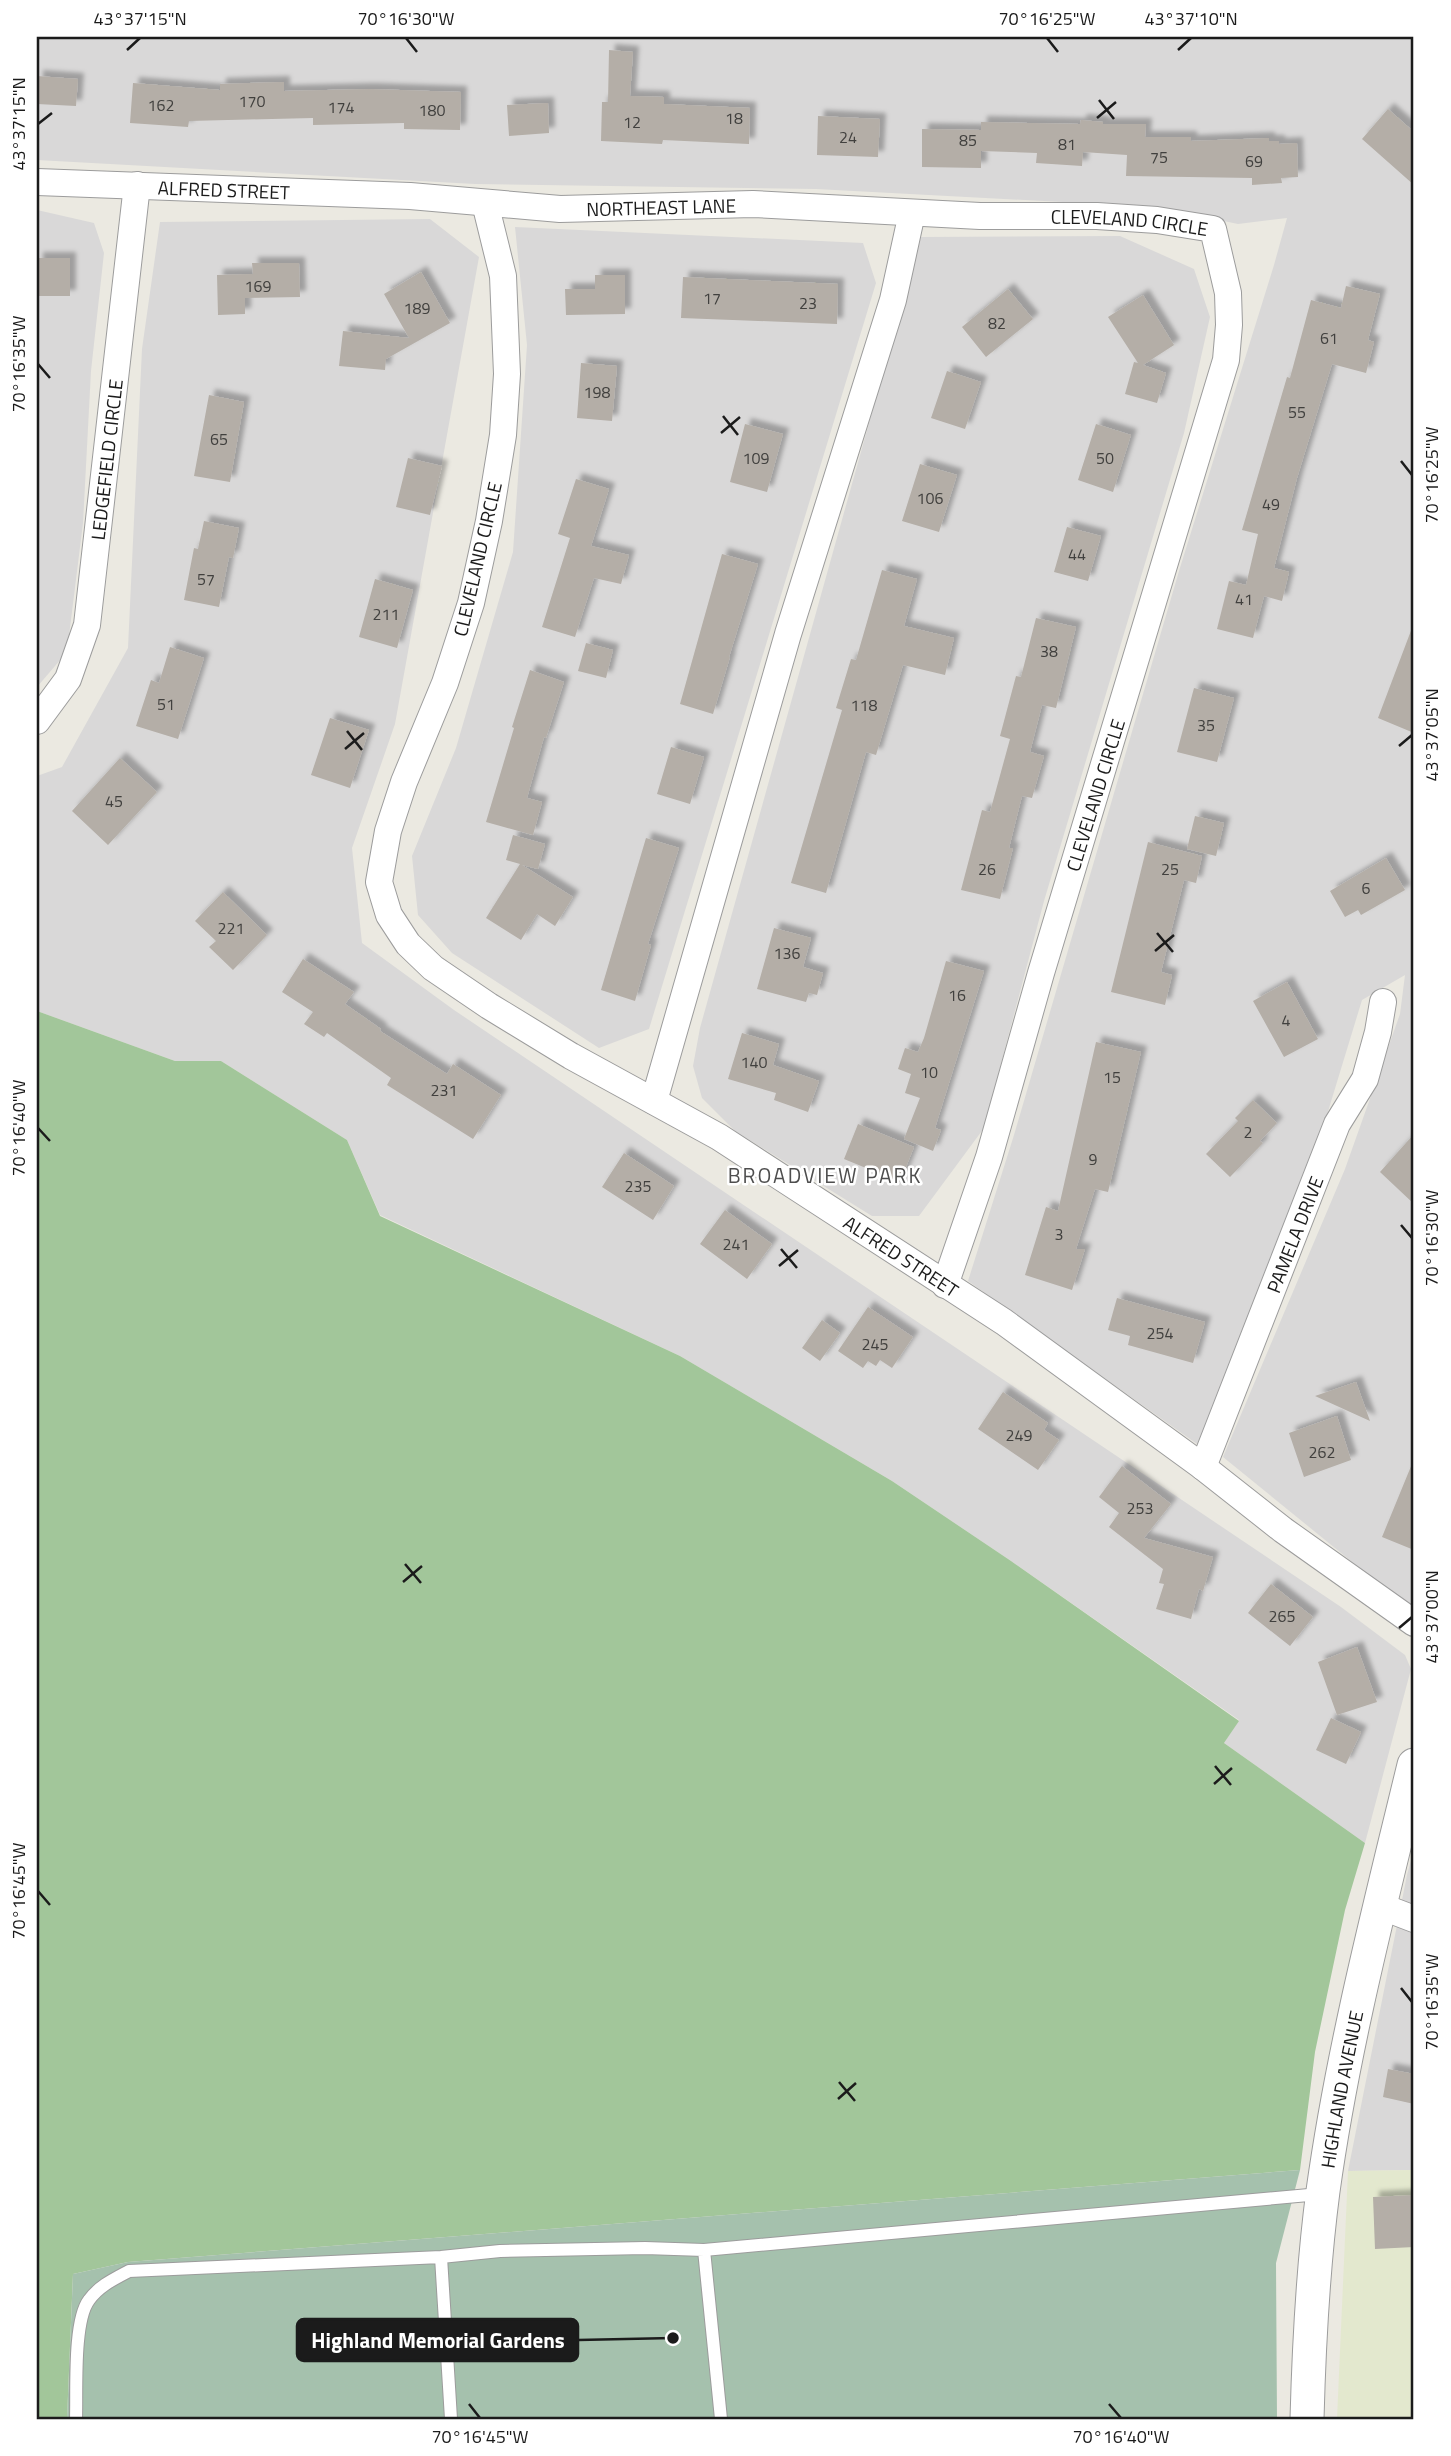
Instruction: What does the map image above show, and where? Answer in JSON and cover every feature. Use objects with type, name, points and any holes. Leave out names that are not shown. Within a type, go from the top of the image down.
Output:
[{"type":"street","name":"ALFRED STREET","points":[[37,182],[410,196]]},
{"type":"street","name":"LEDGEFIELD CIRCLE","points":[[37,721],[68,679],[87,625],[137,185]]},
{"type":"street","name":"NORTHEAST LANE","points":[[410,196],[560,209],[754,204],[912,213]]},
{"type":"street","name":"CLEVELAND CIRCLE","points":[[385,904],[379,882],[388,831],[404,782],[445,683],[471,603],[489,521],[503,435],[507,373],[503,276],[485,203]]},
{"type":"street","name":"CLEVELAND CIRCLE","points":[[912,213],[1097,216],[1157,220],[1213,229],[1228,292],[1226,359],[1214,404],[1041,973],[989,1157],[946,1285]]},
{"type":"street","points":[[654,1101],[788,634],[893,300],[912,213]]},
{"type":"street","name":"ALFRED STREET","points":[[385,904],[408,944],[433,968],[570,1056],[719,1137],[1004,1322],[1203,1467],[1283,1530],[1414,1623]]},
{"type":"street","name":"PAMELA DRIVE","points":[[1203,1467],[1337,1124],[1365,1079],[1383,1002]]},
{"type":"street","name":"HIGHLAND AVENUE","points":[[1307,2419],[1314,2284],[1323,2194],[1347,2056],[1414,1765]]},
{"type":"street","points":[[1380,1906],[1414,1919]]},
{"type":"lane","points":[[76,2419],[80,2318],[88,2300],[108,2282],[129,2271],[441,2257],[500,2251],[645,2248],[704,2250],[1323,2194]]},
{"type":"lane","points":[[704,2250],[721,2419]]},
{"type":"lane","points":[[441,2257],[451,2419]]},
{"type":"shaded area","points":[[37,37],[1414,37],[1414,1607],[1394,1596],[1223,1457],[1345,1169],[1400,1014],[1405,975],[1362,1000],[1319,1141],[1261,1295],[1197,1444],[968,1281],[1287,218],[1238,224],[1156,207],[816,189],[475,184],[37,160]]},
{"type":"shaded area","points":[[37,210],[94,223],[104,253],[91,371],[83,523],[67,652],[37,687]]},
{"type":"shaded area","points":[[430,219],[479,257],[395,724],[352,848],[362,943],[454,1010],[1341,1607],[1405,1655],[1411,1669],[1365,1843],[1224,1743],[1239,1720],[892,1481],[680,1356],[380,1215],[347,1140],[221,1061],[175,1061],[37,1011],[37,776],[62,767],[128,648],[142,349],[160,222]]},
{"type":"shaded area","points":[[515,227],[863,243],[876,283],[649,1029],[599,1048],[452,953],[418,915],[412,856],[456,748],[513,552],[527,345]]},
{"type":"shaded area","points":[[1120,236],[1194,269],[1210,317],[1184,433],[1044,901],[984,1128],[919,1216],[872,1216],[735,1131],[702,1098],[693,1066],[700,1028],[921,237]]},
{"type":"shaded area","points":[[1414,1849],[1414,2170],[1348,2171],[1407,1875]]},
{"type":"green space","points":[[37,1011],[175,1061],[221,1061],[347,1140],[380,1216],[680,1356],[892,1481],[1239,1721],[1224,1743],[1365,1843],[1345,1910],[1315,2052],[1300,2170],[128,2262],[73,2274],[67,2419],[37,2419]]},
{"type":"green space","points":[[1300,2170],[1276,2263],[1277,2419],[67,2419],[73,2274],[128,2262]]},
{"type":"green space","points":[[1414,2170],[1414,2419],[1337,2419],[1348,2171]]},
{"type":"building","points":[[609,50],[633,52],[630,96],[664,97],[664,104],[750,108],[749,144],[663,140],[662,144],[601,141],[602,102],[608,102]]},
{"type":"building","points":[[37,76],[78,79],[76,106],[37,104]]},
{"type":"building","points":[[284,82],[284,91],[369,89],[461,92],[460,130],[404,129],[404,123],[313,125],[313,118],[189,121],[188,127],[130,123],[133,83],[220,90],[220,84]]},
{"type":"building","points":[[548,103],[549,133],[509,136],[507,105]]},
{"type":"building","points":[[1388,109],[1414,132],[1414,185],[1362,139]]},
{"type":"building","points":[[818,116],[880,119],[878,157],[817,155]]},
{"type":"building","points":[[1081,120],[1103,124],[1146,124],[1145,137],[1191,137],[1191,141],[1269,138],[1269,141],[1279,141],[1279,144],[1297,143],[1298,177],[1281,178],[1282,183],[1252,185],[1252,178],[1126,176],[1127,155],[1083,152],[1082,166],[1036,163],[1037,153],[981,151],[981,168],[922,167],[922,129],[981,130],[981,122],[1080,124]]},
{"type":"building","points":[[37,258],[70,258],[70,296],[37,296]]},
{"type":"building","points":[[252,263],[299,263],[300,297],[245,298],[245,314],[218,315],[217,275],[253,274]]},
{"type":"building","points":[[421,272],[450,323],[386,359],[385,370],[339,366],[343,331],[409,338],[384,294]]},
{"type":"building","points":[[595,275],[625,275],[625,314],[566,315],[565,289],[595,289]]},
{"type":"building","points":[[683,277],[838,284],[837,324],[681,318]]},
{"type":"building","points":[[1346,286],[1380,294],[1368,340],[1374,342],[1366,373],[1332,364],[1297,478],[1274,568],[1289,572],[1282,601],[1264,596],[1253,638],[1217,629],[1229,581],[1246,585],[1258,534],[1242,530],[1287,377],[1290,378],[1311,300],[1341,308]]},
{"type":"building","points":[[1008,289],[1033,319],[986,357],[962,327]]},
{"type":"building","points":[[1143,295],[1174,345],[1143,365],[1166,373],[1157,403],[1125,394],[1134,362],[1138,363],[1108,317]]},
{"type":"building","points":[[581,363],[617,366],[612,421],[577,418]]},
{"type":"building","points":[[947,371],[981,382],[965,429],[931,418]]},
{"type":"building","points":[[209,395],[244,402],[230,482],[194,476]]},
{"type":"building","points":[[745,424],[783,434],[767,492],[730,482]]},
{"type":"building","points":[[1096,424],[1131,435],[1113,492],[1078,480]]},
{"type":"building","points":[[408,458],[442,466],[430,515],[396,507]]},
{"type":"building","points":[[920,464],[957,475],[939,532],[902,521]]},
{"type":"building","points":[[576,479],[609,489],[591,546],[629,555],[621,584],[594,578],[575,637],[542,627],[570,538],[558,534]]},
{"type":"building","points":[[204,521],[239,528],[233,558],[229,557],[219,607],[184,600],[194,548],[198,549]]},
{"type":"building","points":[[1067,527],[1101,536],[1088,581],[1054,572]]},
{"type":"building","points":[[722,554],[758,564],[713,714],[680,704]]},
{"type":"building","points":[[882,570],[917,579],[904,626],[954,638],[945,675],[903,665],[876,755],[866,752],[826,893],[791,883],[842,710],[836,708],[851,659],[856,660]]},
{"type":"building","points":[[375,579],[413,590],[397,648],[359,637]]},
{"type":"building","points":[[1036,618],[1076,627],[1056,708],[1042,705],[1030,752],[1044,756],[1032,798],[1022,796],[1000,899],[961,890],[982,810],[990,812],[1010,739],[1000,736],[1016,676],[1021,677]]},
{"type":"building","points":[[1414,628],[1414,733],[1378,718]]},
{"type":"building","points":[[586,643],[613,650],[606,678],[578,671]]},
{"type":"building","points":[[170,647],[204,658],[178,739],[136,726],[151,680],[159,683]]},
{"type":"building","points":[[530,670],[564,682],[546,738],[544,737],[527,798],[542,802],[533,835],[486,822]]},
{"type":"building","points":[[1194,688],[1234,698],[1217,762],[1177,752]]},
{"type":"building","points":[[330,718],[369,730],[350,788],[311,775]]},
{"type":"building","points":[[671,747],[704,757],[690,804],[657,794]]},
{"type":"building","points":[[120,758],[157,792],[108,845],[72,811]]},
{"type":"building","points":[[1195,816],[1224,823],[1216,856],[1187,849]]},
{"type":"building","points":[[513,835],[545,844],[538,869],[522,865],[573,897],[555,926],[537,914],[521,940],[486,918],[520,864],[506,860]]},
{"type":"building","points":[[646,838],[679,848],[648,944],[651,945],[635,1001],[601,990]]},
{"type":"building","points":[[1148,842],[1202,856],[1196,883],[1184,880],[1161,972],[1172,975],[1165,1005],[1111,992]]},
{"type":"building","points":[[1386,858],[1405,890],[1361,915],[1358,910],[1345,917],[1330,891]]},
{"type":"building","points":[[223,892],[267,935],[233,970],[209,947],[216,941],[195,921]]},
{"type":"building","points":[[774,928],[811,938],[803,967],[823,973],[817,995],[809,993],[806,1002],[757,989]]},
{"type":"building","points":[[303,959],[354,992],[345,1004],[381,1029],[380,1031],[447,1074],[453,1064],[501,1095],[473,1139],[387,1085],[391,1078],[327,1033],[324,1037],[304,1024],[313,1012],[282,992]]},
{"type":"building","points":[[946,961],[984,971],[935,1128],[941,1130],[933,1151],[904,1139],[920,1098],[905,1093],[911,1074],[898,1069],[905,1048],[918,1052]]},
{"type":"building","points":[[1287,982],[1318,1039],[1284,1057],[1253,1001]]},
{"type":"building","points":[[742,1033],[779,1044],[773,1065],[819,1081],[808,1112],[774,1100],[776,1093],[728,1079]]},
{"type":"building","points":[[1096,1042],[1141,1052],[1108,1192],[1095,1189],[1076,1249],[1085,1249],[1072,1290],[1025,1275],[1046,1207],[1058,1211]]},
{"type":"building","points":[[1253,1100],[1277,1123],[1260,1141],[1263,1143],[1230,1177],[1206,1154],[1238,1121],[1235,1118]]},
{"type":"building","points":[[858,1124],[914,1147],[900,1182],[844,1159]]},
{"type":"building","points":[[1414,1134],[1414,1204],[1380,1172]]},
{"type":"building","points":[[624,1153],[674,1186],[653,1220],[602,1187]]},
{"type":"building","points":[[725,1210],[772,1244],[747,1279],[700,1244]]},
{"type":"building","points":[[1117,1298],[1205,1322],[1193,1363],[1128,1345],[1130,1336],[1108,1330]]},
{"type":"building","points":[[868,1307],[913,1337],[892,1368],[880,1360],[876,1366],[868,1361],[863,1368],[838,1351]]},
{"type":"building","points":[[822,1320],[840,1333],[820,1361],[802,1348]]},
{"type":"building","points":[[1356,1382],[1370,1421],[1315,1396]]},
{"type":"building","points":[[1003,1392],[1048,1423],[1044,1430],[1059,1440],[1038,1470],[978,1429]]},
{"type":"building","points":[[1337,1416],[1351,1460],[1304,1477],[1289,1433]]},
{"type":"building","points":[[1414,1459],[1414,1550],[1382,1537]]},
{"type":"building","points":[[1122,1466],[1171,1504],[1144,1538],[1213,1557],[1203,1591],[1199,1589],[1191,1619],[1156,1609],[1164,1584],[1159,1583],[1163,1569],[1109,1527],[1119,1513],[1099,1497]]},
{"type":"building","points":[[1271,1584],[1313,1617],[1290,1646],[1248,1613]]},
{"type":"building","points":[[1357,1647],[1377,1702],[1337,1715],[1318,1662]]},
{"type":"building","points":[[1331,1718],[1361,1732],[1346,1764],[1316,1750]]},
{"type":"building","points":[[1388,2069],[1414,2074],[1414,2104],[1383,2097]]},
{"type":"building","points":[[1414,2195],[1414,2247],[1375,2249],[1373,2197]]},
{"type":"place","name":"Highland Memorial Gardens","points":[[673,2338]]},
{"type":"district","name":"BROADVIEW PARK","points":[[825,1175]]}]
